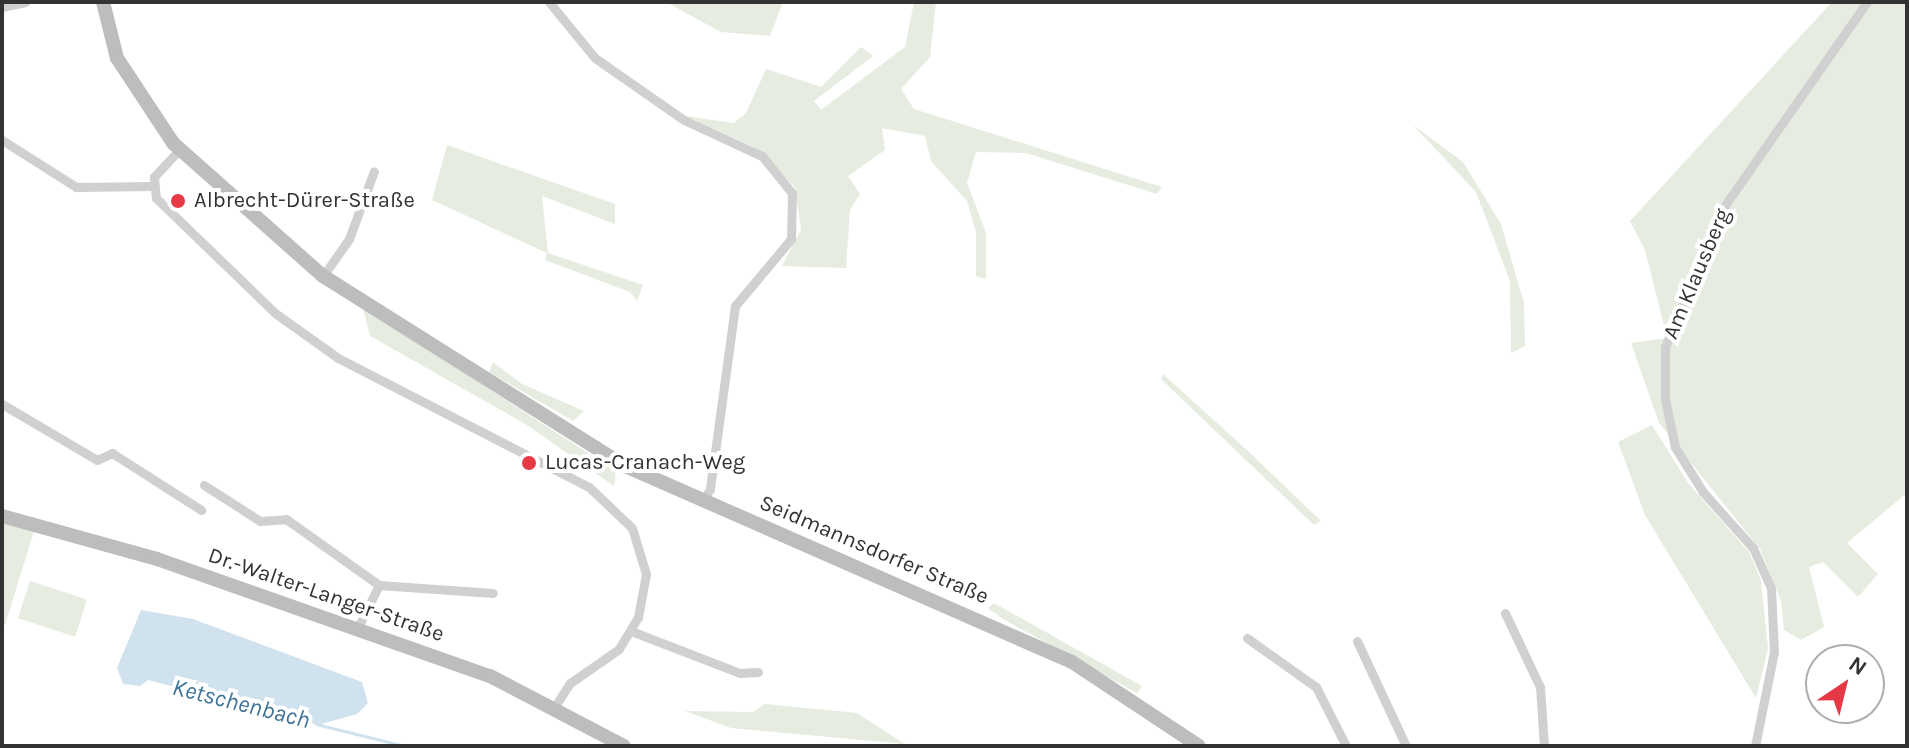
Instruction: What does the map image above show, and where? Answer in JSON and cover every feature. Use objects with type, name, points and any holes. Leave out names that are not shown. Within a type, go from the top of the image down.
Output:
[{"type":"street","points":[[2,7],[25,2]]},
{"type":"street","name":"Seidmannsdorfer Straße","points":[[103,2],[117,58],[179,150],[323,276],[623,465],[1072,662],[1199,746]]},
{"type":"street","points":[[549,2],[595,58],[676,115],[762,156],[792,193],[791,239],[735,306],[710,489],[703,501]]},
{"type":"street","name":"Am Klausberg","points":[[1755,746],[1776,641],[1771,588],[1753,548],[1703,492],[1675,447],[1665,399],[1665,347],[1721,211],[1867,2]]},
{"type":"street","points":[[2,140],[76,187],[153,186]]},
{"type":"street","points":[[179,150],[153,186],[156,198],[222,264],[316,345],[589,487],[615,507],[644,559],[643,602],[631,631],[612,657],[563,689],[555,706]]},
{"type":"street","points":[[323,276],[349,239],[374,171]]},
{"type":"street","points":[[2,404],[97,460],[112,453],[201,510]]},
{"type":"street","points":[[204,485],[260,521],[286,519],[379,585],[493,593]]},
{"type":"street","name":"Dr.-Walter-Langer-Straße","points":[[2,516],[157,559],[357,629],[555,706],[624,746]]},
{"type":"street","points":[[357,629],[379,585]]},
{"type":"street","points":[[1505,613],[1540,687],[1544,746]]},
{"type":"street","points":[[631,631],[740,673],[758,672]]},
{"type":"street","points":[[1247,638],[1316,687],[1346,746]]},
{"type":"street","points":[[1357,641],[1406,746]]},
{"type":"shaded area","points":[[666,2],[783,2],[770,36],[721,32]]},
{"type":"shaded area","points":[[914,2],[936,2],[930,57],[901,89],[914,109],[1162,187],[1157,194],[1026,153],[976,152],[967,183],[986,233],[986,279],[976,276],[976,232],[967,201],[931,161],[925,136],[882,128],[885,150],[848,176],[860,194],[850,210],[846,268],[782,266],[801,230],[795,187],[754,147],[685,116],[734,123],[746,113],[766,69],[821,87],[861,47],[873,56],[814,101],[821,110],[905,47]]},
{"type":"shaded area","points":[[1832,2],[1907,2],[1907,493],[1847,543],[1878,574],[1858,597],[1823,562],[1809,567],[1824,627],[1801,640],[1784,630],[1781,601],[1760,549],[1659,423],[1631,343],[1667,338],[1645,250],[1630,221]]},
{"type":"shaded area","points":[[1413,125],[1463,162],[1501,224],[1524,303],[1525,346],[1511,353],[1510,281],[1476,192]]},
{"type":"shaded area","points":[[447,145],[615,204],[615,224],[542,196],[548,253],[643,285],[637,301],[630,292],[545,260],[547,253],[432,200]]},
{"type":"shaded area","points":[[363,308],[616,471],[614,486],[527,425],[370,336]]},
{"type":"shaded area","points":[[493,362],[522,384],[584,411],[573,421],[489,372]]},
{"type":"shaded area","points":[[1163,374],[1321,521],[1314,525],[1161,379]]},
{"type":"shaded area","points":[[1652,425],[1688,483],[1749,552],[1761,580],[1768,649],[1756,698],[1645,515],[1618,442]]},
{"type":"shaded area","points":[[2,523],[34,531],[5,625],[2,624]]},
{"type":"shaded area","points":[[30,581],[87,600],[75,637],[18,618]]},
{"type":"shaded area","points":[[994,603],[1142,686],[1137,693],[1003,619],[988,608]]},
{"type":"shaded area","points":[[765,704],[857,713],[905,744],[731,728],[685,711],[753,712]]},
{"type":"water","points":[[141,610],[193,619],[362,682],[368,703],[357,714],[318,725],[148,680],[140,686],[123,684],[117,668]]},
{"type":"waterway","name":"Ketschenbach","points":[[316,724],[405,746]]},
{"type":"place","name":"Albrecht-Dürer-Straße","points":[[178,201]]},
{"type":"place","name":"Lucas-Cranach-Weg","points":[[529,463]]}]
